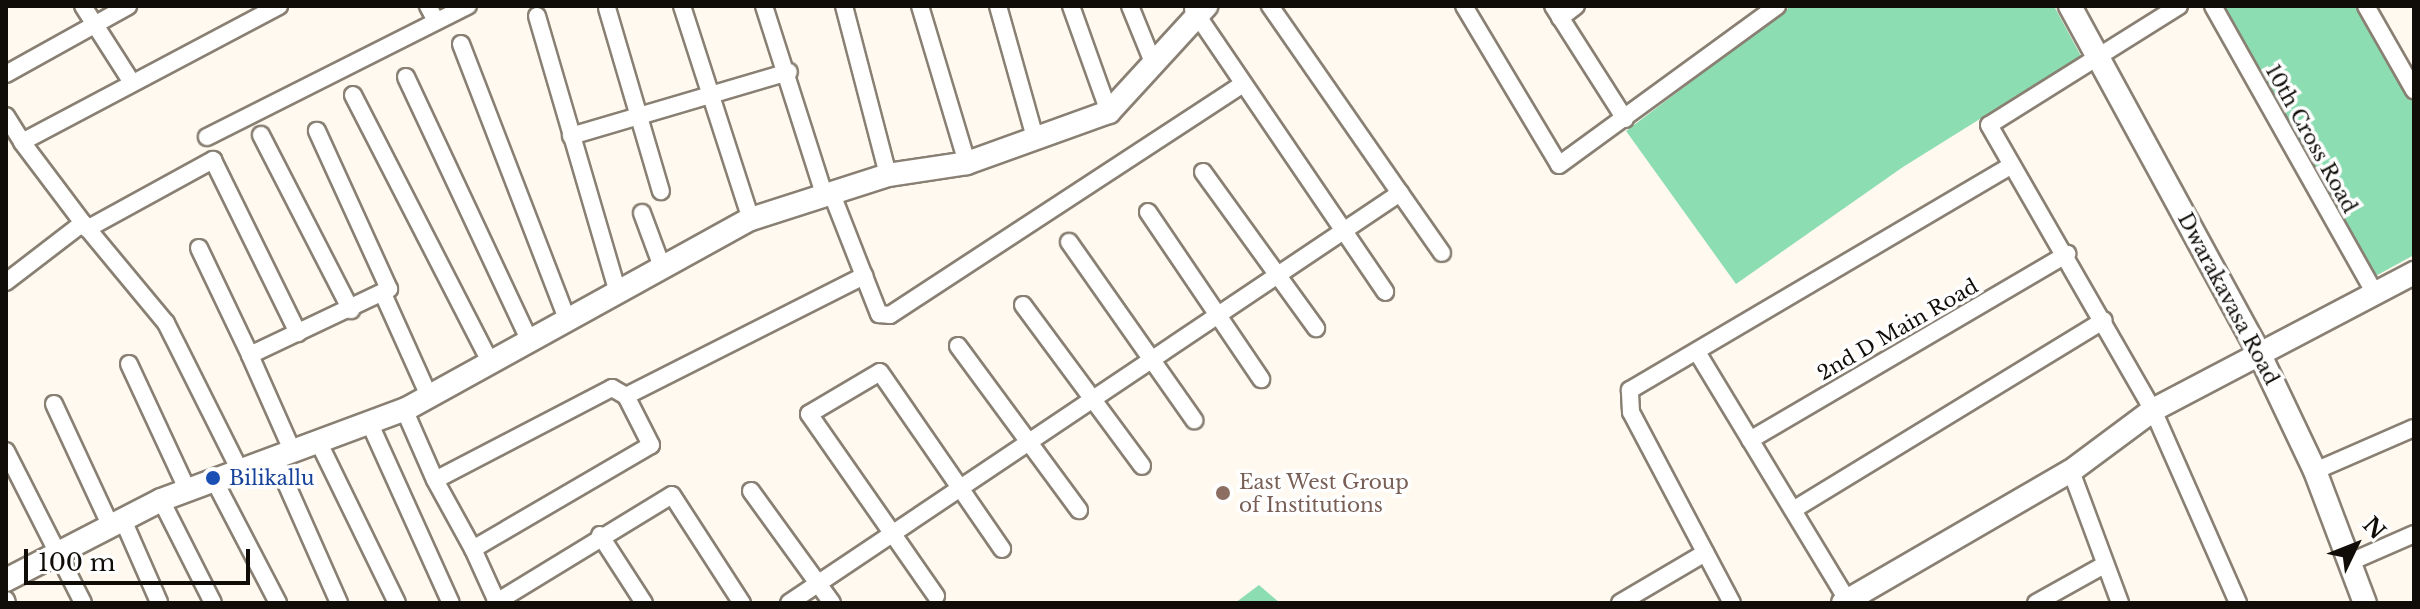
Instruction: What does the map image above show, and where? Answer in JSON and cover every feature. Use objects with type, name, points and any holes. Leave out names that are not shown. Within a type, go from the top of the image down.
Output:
[{"type":"street","points":[[83,6],[98,22],[131,81]]},
{"type":"street","points":[[6,74],[128,6]]},
{"type":"street","points":[[22,142],[131,81],[279,6]]},
{"type":"street","points":[[207,137],[432,13],[468,6]]},
{"type":"street","points":[[682,6],[751,219]]},
{"type":"street","points":[[764,6],[789,72],[827,193],[879,314],[890,315],[1242,85]]},
{"type":"street","points":[[844,6],[888,175]]},
{"type":"street","points":[[920,6],[967,163]]},
{"type":"street","points":[[998,6],[1035,138]]},
{"type":"street","points":[[1071,6],[1109,112]]},
{"type":"street","points":[[1130,6],[1152,60]]},
{"type":"street","points":[[1270,6],[1442,253]]},
{"type":"street","points":[[1464,6],[1559,165],[1777,6]]},
{"type":"street","points":[[1576,6],[1556,12],[1625,119]]},
{"type":"street","name":"Dwarakavasa Road","points":[[2070,6],[2259,353],[2315,471],[2365,603]]},
{"type":"street","points":[[2179,6],[1995,115],[1989,125],[2067,254],[2153,410],[2238,603]]},
{"type":"street","name":"10th Cross Road","points":[[2213,6],[2374,292]]},
{"type":"street","points":[[2366,6],[2414,90]]},
{"type":"street","points":[[607,8],[642,114],[661,191]]},
{"type":"street","points":[[6,580],[161,500],[404,409],[661,264],[751,219],[888,175],[967,163],[1109,112],[1198,10],[1242,85],[1385,292]]},
{"type":"street","points":[[537,16],[617,289]]},
{"type":"street","points":[[461,44],[567,318]]},
{"type":"street","points":[[571,136],[789,72]]},
{"type":"street","points":[[406,77],[529,339]]},
{"type":"street","points":[[353,95],[490,362]]},
{"type":"street","points":[[7,120],[85,226],[166,323],[239,469]]},
{"type":"street","points":[[250,355],[384,296],[389,289],[317,131]]},
{"type":"street","points":[[261,135],[351,310]]},
{"type":"street","points":[[6,282],[85,226],[213,160],[298,333]]},
{"type":"street","points":[[1732,603],[1631,412],[1630,390],[2012,165]]},
{"type":"street","points":[[1203,172],[1316,328]]},
{"type":"street","points":[[789,603],[963,492],[1400,193]]},
{"type":"street","points":[[1148,212],[1261,379]]},
{"type":"street","points":[[642,213],[661,264]]},
{"type":"street","points":[[1069,242],[1194,420]]},
{"type":"street","points":[[199,248],[250,355],[339,603]]},
{"type":"street","name":"2nd D Main Road","points":[[1750,440],[2067,254]]},
{"type":"street","points":[[1697,352],[1846,602],[2071,471],[2153,410],[2414,273]]},
{"type":"street","points":[[626,396],[864,276]]},
{"type":"street","points":[[384,296],[429,396]]},
{"type":"street","points":[[1023,305],[1142,466]]},
{"type":"street","points":[[1793,510],[2104,320]]},
{"type":"street","points":[[958,346],[1079,510]]},
{"type":"street","points":[[129,364],[187,489]]},
{"type":"street","points":[[936,596],[809,414],[880,372],[1002,549]]},
{"type":"street","points":[[435,480],[612,388],[626,396],[651,445],[473,549]]},
{"type":"street","points":[[54,404],[159,602]]},
{"type":"street","points":[[404,409],[435,480],[473,549],[496,602],[600,535],[672,495],[742,603]]},
{"type":"street","points":[[370,424],[451,603]]},
{"type":"street","points":[[2315,471],[2414,428]]},
{"type":"street","points":[[318,441],[397,603]]},
{"type":"street","points":[[6,451],[83,603]]},
{"type":"street","points":[[2071,471],[2120,603]]},
{"type":"street","points":[[213,478],[278,603]]},
{"type":"street","points":[[751,491],[832,603]]},
{"type":"street","points":[[161,500],[213,603]]},
{"type":"street","points":[[2348,563],[2414,534]]},
{"type":"street","points":[[600,535],[644,603]]},
{"type":"street","points":[[1620,603],[1705,553]]},
{"type":"street","points":[[2036,603],[2104,565]]},
{"type":"green space","points":[[1791,6],[2054,6],[2081,56],[1903,167],[1736,284],[1626,131]]},
{"type":"green space","points":[[2223,6],[2371,6],[2414,85],[2414,255],[2372,278]]},
{"type":"green space","points":[[1259,585],[1280,603],[1235,603]]},
{"type":"place","name":"Bilikallu","points":[[213,478]]},
{"type":"place","name":"East West Group of Institutions","points":[[1223,493]]}]
